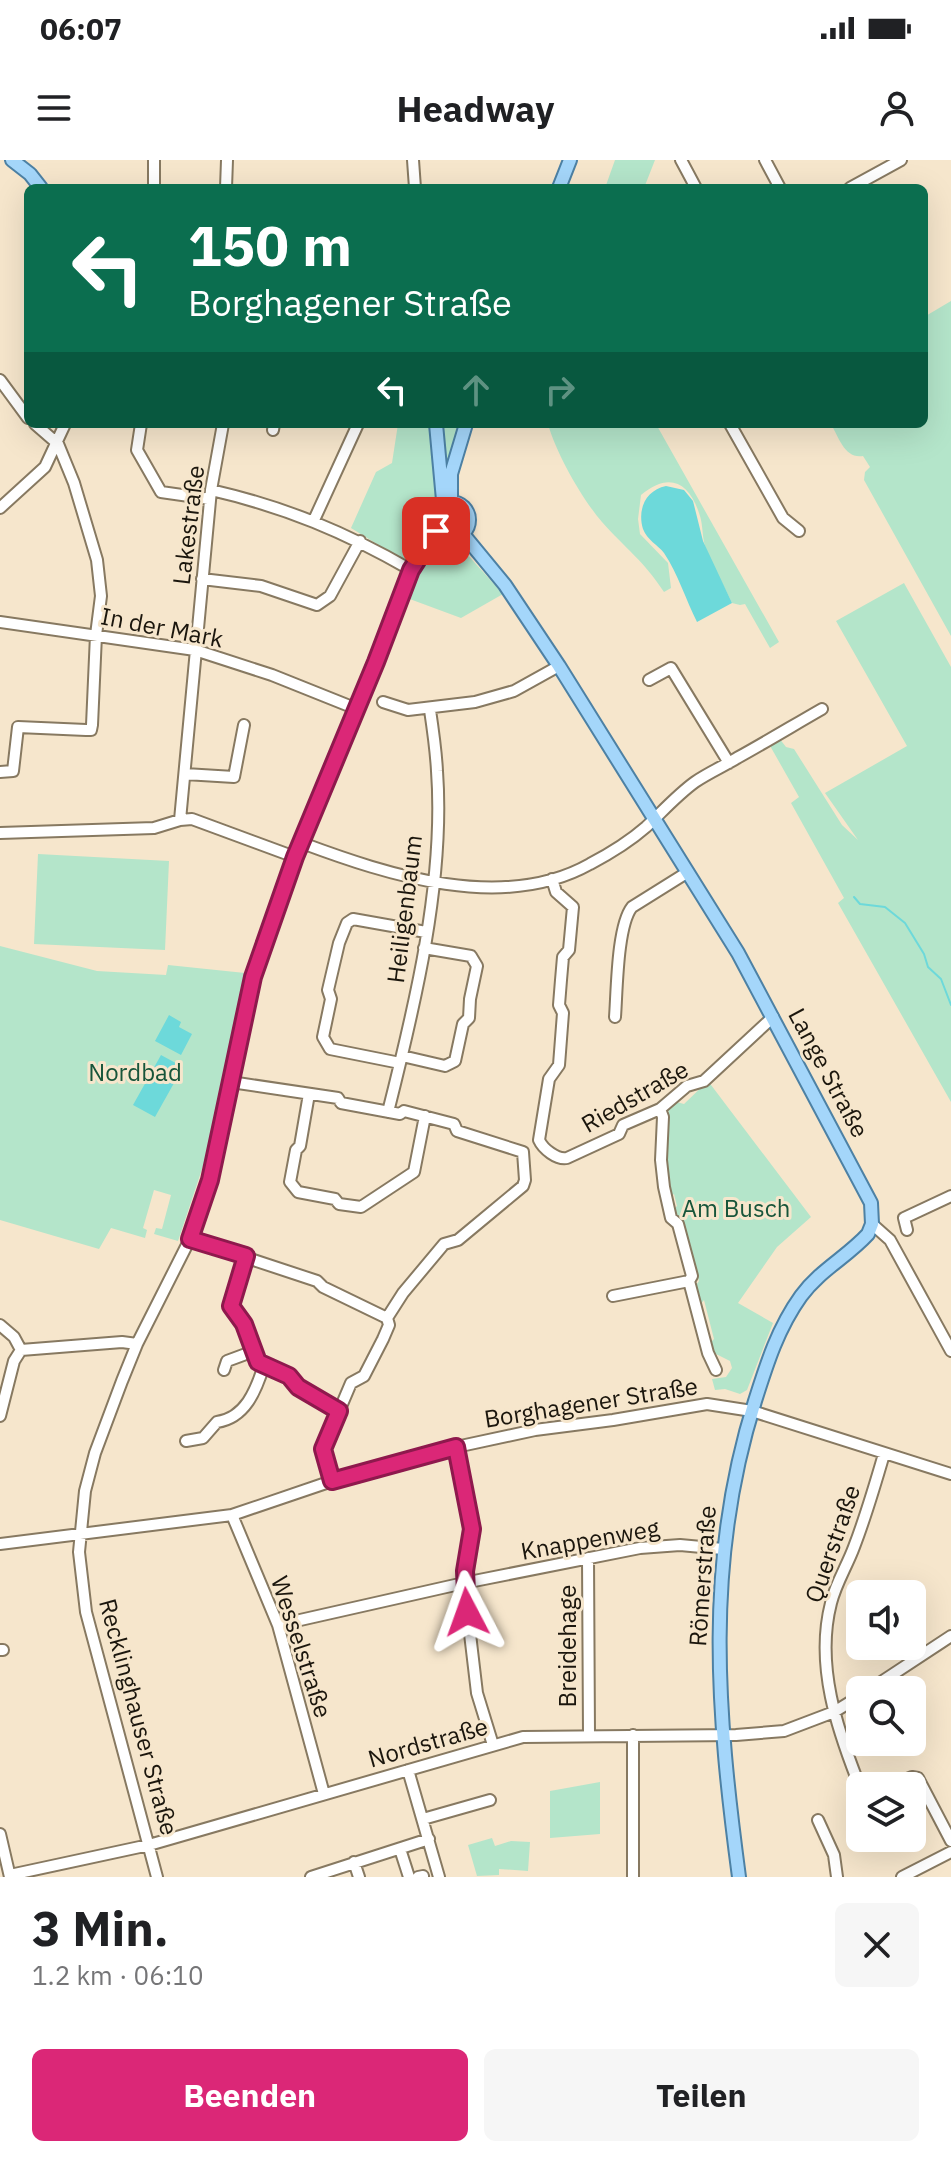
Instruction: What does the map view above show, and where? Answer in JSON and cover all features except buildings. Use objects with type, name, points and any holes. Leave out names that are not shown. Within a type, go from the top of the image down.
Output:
[{"type":"main road","points":[[12,160],[38,184]]},
{"type":"main road","points":[[561,184],[570,160]]},
{"type":"main road","name":"Recklinghauser Straße","points":[[437,428],[447,503]]},
{"type":"main road","name":"Recklinghauser Straße","points":[[436,531],[433,516],[447,503],[451,474],[465,428]]},
{"type":"main road","name":"Recklinghauser Straße","points":[[447,503],[461,505],[468,514],[469,524],[463,534]]},
{"type":"main road","points":[[436,531],[449,539],[463,534]]},
{"type":"main road","name":"Lange Straße","points":[[463,534],[505,585],[559,666],[688,872],[773,1017],[869,1197],[872,1224]]},
{"type":"main road","name":"Römerstraße","points":[[739,1877],[721,1735],[723,1549],[731,1490],[770,1353],[792,1310],[813,1281],[861,1242],[872,1224]]},
{"type":"street","points":[[154,160],[154,184]]},
{"type":"street","points":[[226,184],[227,160]]},
{"type":"street","points":[[413,160],[415,184]]},
{"type":"street","points":[[681,160],[694,184]]},
{"type":"street","points":[[765,160],[778,184]]},
{"type":"street","points":[[857,184],[901,160]]},
{"type":"street","points":[[1,383],[24,413]]},
{"type":"street","points":[[0,772],[13,771],[18,727],[91,730],[101,596],[97,560],[74,483],[58,444],[40,428]]},
{"type":"street","points":[[0,508],[45,467],[64,428]]},
{"type":"street","points":[[140,428],[137,450],[161,492],[211,494],[264,502],[360,541],[411,570]]},
{"type":"street","name":"Lakestraße","points":[[180,820],[211,494],[222,428]]},
{"type":"street","points":[[314,520],[356,428]]},
{"type":"street","points":[[732,428],[783,518],[799,531]]},
{"type":"street","name":"Recklinghauser Straße","points":[[157,1877],[90,1631],[83,1593],[80,1532],[85,1491],[95,1453],[137,1344],[190,1239],[210,1180],[253,977],[295,857],[411,570],[436,531]]},
{"type":"street","points":[[202,579],[261,586],[317,605],[330,596],[360,541]]},
{"type":"street","name":"In der Mark","points":[[0,622],[195,650],[272,675],[357,709]]},
{"type":"street","points":[[383,702],[408,710],[430,710],[493,698],[514,691],[559,666]]},
{"type":"street","points":[[649,680],[671,668],[729,763]]},
{"type":"street","points":[[302,843],[385,872],[434,882],[489,886],[552,879],[588,866],[644,828],[695,782],[822,709]]},
{"type":"street","name":"Heiligenbaum","points":[[388,1112],[424,948],[434,882],[438,773],[430,710]]},
{"type":"street","points":[[185,774],[234,777],[244,725]]},
{"type":"street","points":[[0,833],[154,828],[180,820],[202,821],[295,857]]},
{"type":"street","points":[[615,1017],[620,947],[627,913],[688,872]]},
{"type":"street","name":"Riedstraße","points":[[552,879],[556,892],[573,907],[569,950],[563,957],[559,1065],[549,1079],[540,1143],[558,1158],[567,1158],[619,1134],[623,1125],[660,1109],[687,1086],[704,1081],[773,1017]]},
{"type":"street","points":[[424,948],[471,956],[477,966],[469,1018],[463,1024],[455,1061],[445,1066],[330,1049],[323,1037],[331,999],[328,990],[347,923],[353,919],[426,932]]},
{"type":"street","points":[[231,1082],[338,1098],[341,1103],[425,1116],[454,1124],[457,1131],[519,1150],[523,1155],[523,1186],[458,1240],[444,1244],[403,1293],[387,1318]]},
{"type":"street","points":[[309,1094],[290,1182],[298,1192],[335,1199],[339,1204],[361,1207],[414,1172],[425,1116]]},
{"type":"street","points":[[660,1109],[663,1117],[661,1160],[664,1187],[671,1218],[678,1224],[692,1276],[689,1281],[708,1353],[716,1370]]},
{"type":"street","points":[[907,1230],[904,1218],[951,1196]]},
{"type":"street","name":"Lange Straße","points":[[872,1224],[890,1240],[951,1351]]},
{"type":"street","points":[[190,1239],[317,1281],[323,1287],[387,1318],[389,1325],[383,1339],[364,1376],[351,1383],[323,1449],[332,1481]]},
{"type":"street","points":[[246,1256],[231,1306],[244,1324],[258,1362],[289,1376],[298,1387],[339,1411]]},
{"type":"street","points":[[613,1296],[689,1281]]},
{"type":"street","points":[[0,1325],[14,1337],[21,1350]]},
{"type":"street","points":[[21,1350],[122,1342],[137,1344]]},
{"type":"street","points":[[0,1416],[4,1381],[21,1350]]},
{"type":"street","points":[[224,1370],[227,1361],[254,1351]]},
{"type":"street","points":[[186,1441],[189,1438],[203,1438],[217,1422],[232,1420],[244,1408],[264,1365]]},
{"type":"street","name":"Borghagener Straße","points":[[0,1544],[232,1515],[332,1481],[456,1447],[535,1430],[613,1420],[689,1405],[717,1404],[752,1411],[951,1474]]},
{"type":"street","points":[[456,1447],[472,1529],[464,1583],[477,1693],[493,1745]]},
{"type":"street","name":"Querstraße","points":[[855,1772],[834,1712],[825,1663],[830,1605],[853,1550],[884,1454]]},
{"type":"street","name":"Wesselstraße","points":[[232,1515],[278,1625],[324,1794]]},
{"type":"street","name":"Knappenweg","points":[[278,1625],[588,1558],[662,1546],[723,1549]]},
{"type":"street","name":"Breidehage","points":[[588,1558],[589,1735]]},
{"type":"street","points":[[890,1676],[951,1636]]},
{"type":"street","name":"Nordstraße","points":[[10,1876],[149,1845],[532,1736],[721,1735],[784,1731],[846,1705]]},
{"type":"street","points":[[633,1735],[633,1877]]},
{"type":"street","points":[[408,1770],[439,1877]]},
{"type":"street","points":[[926,1793],[951,1841]]},
{"type":"street","points":[[423,1819],[490,1800]]},
{"type":"street","points":[[818,1820],[834,1855],[837,1877]]},
{"type":"street","points":[[0,1834],[10,1876]]},
{"type":"street","points":[[311,1877],[429,1839]]},
{"type":"street","points":[[400,1849],[409,1877]]},
{"type":"street","points":[[904,1877],[951,1852]]},
{"type":"street","points":[[354,1862],[359,1877]]},
{"type":"green space","points":[[615,160],[655,160],[646,184],[606,184]]},
{"type":"green space","points":[[951,301],[951,636],[864,480],[865,472],[870,467],[863,456],[847,451],[833,428],[928,428],[928,315]]},
{"type":"green space","points":[[397,428],[459,428],[428,525],[442,541],[456,542],[503,594],[461,618],[407,598],[419,570],[351,528],[376,472],[392,463]]},
{"type":"green space","points":[[549,428],[658,428],[779,642],[770,648],[745,604],[732,603],[705,546],[696,504],[684,488],[669,482],[661,483],[641,495],[640,534],[668,563],[671,588],[664,592],[586,501]]},
{"type":"green space","points":[[904,583],[951,667],[951,1102],[838,903],[844,898],[791,803],[799,797],[769,744],[779,738],[786,747],[794,749],[842,825],[858,840],[825,793],[907,746],[836,621]]},
{"type":"green space","points":[[38,854],[169,861],[165,950],[34,944]]},
{"type":"green space","name":"Nordbad","points":[[0,946],[97,971],[166,975],[168,965],[245,973],[206,1157],[178,1241],[154,1234],[156,1228],[162,1229],[171,1195],[154,1190],[143,1228],[147,1230],[145,1238],[111,1228],[99,1249],[0,1220]]},
{"type":"green space","name":"Am Busch","points":[[708,1081],[811,1217],[777,1247],[738,1303],[773,1323],[747,1390],[740,1394],[725,1389],[715,1390],[712,1379],[726,1377],[732,1368],[730,1361],[712,1352],[710,1343],[714,1339],[704,1300],[699,1306],[694,1288],[699,1281],[682,1220],[673,1210],[677,1206],[674,1194],[670,1197],[664,1166],[669,1104],[673,1101],[684,1104]]},
{"type":"green space","points":[[600,1782],[600,1834],[550,1838],[550,1791]]},
{"type":"green space","points":[[492,1838],[495,1846],[511,1841],[530,1842],[528,1871],[499,1869],[499,1875],[477,1876],[468,1845]]},
{"type":"water","points":[[666,486],[684,490],[693,501],[703,541],[732,603],[697,622],[669,561],[647,536],[641,522],[642,508],[648,496]]},
{"type":"water","points":[[169,1015],[181,1022],[179,1027],[192,1034],[181,1055],[155,1041]]},
{"type":"water","points":[[161,1055],[183,1067],[155,1117],[133,1105]]},
{"type":"waterway","points":[[854,897],[860,904],[885,907],[905,923],[924,954],[928,967],[941,979],[951,1005]]},
{"type":"route","points":[[436,531],[411,570],[295,857],[253,977],[210,1180],[190,1239],[246,1256],[231,1306],[244,1324],[258,1362],[289,1376],[298,1387],[339,1411],[323,1449],[332,1481],[456,1447],[472,1529],[464,1583],[467,1612]]}]
